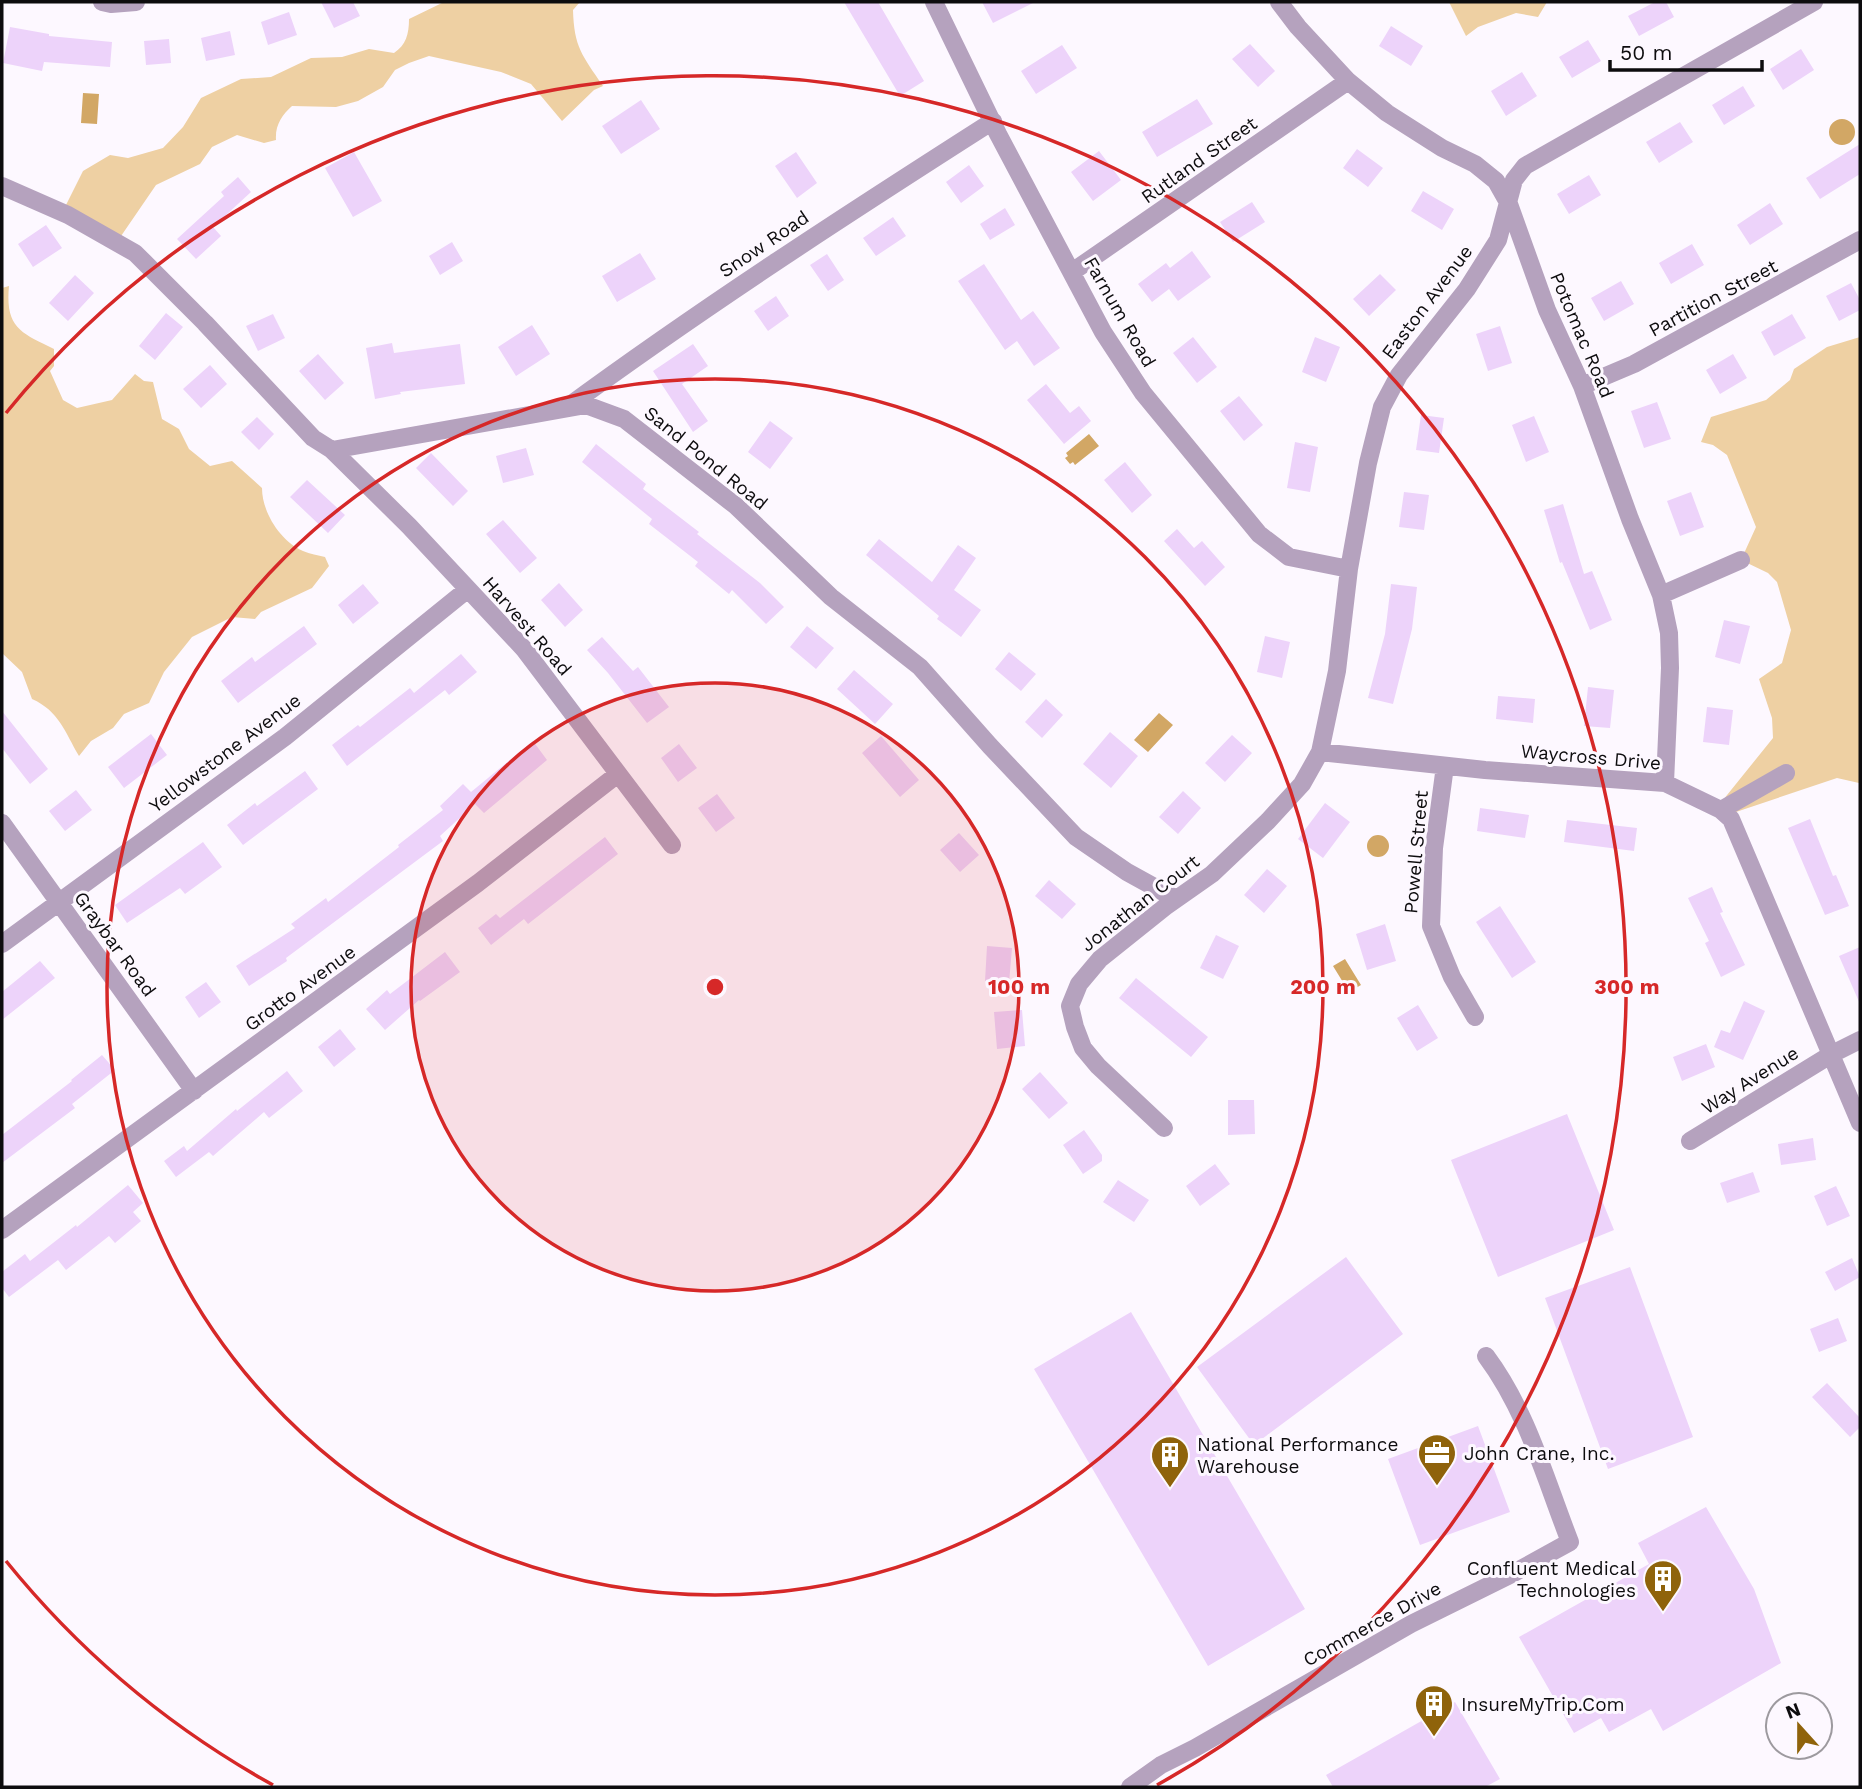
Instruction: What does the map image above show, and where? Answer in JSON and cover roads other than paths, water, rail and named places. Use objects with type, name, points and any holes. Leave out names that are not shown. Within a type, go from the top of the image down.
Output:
[{"type":"street","points":[[102,2],[136,2]]},
{"type":"street","name":"Farnum Road","points":[[933,2],[1103,332],[1143,393],[1259,534],[1289,557],[1349,569]]},
{"type":"street","name":"Potomac Road","points":[[1279,2],[1298,27],[1348,81],[1387,113],[1442,148],[1475,164],[1496,181],[1509,204],[1547,310],[1583,386],[1630,519],[1661,595],[1669,633],[1670,668],[1665,783]]},
{"type":"street","name":"Easton Avenue","points":[[1320,752],[1337,671],[1349,569],[1368,463],[1382,407],[1399,375],[1467,289],[1498,240],[1514,180],[1525,166],[1814,2]]},
{"type":"street","name":"Rutland Street","points":[[1072,272],[1348,81]]},
{"type":"street","name":"Snow Road","points":[[563,410],[655,342],[766,267],[993,121]]},
{"type":"street","points":[[2,186],[68,215],[135,253],[205,323],[313,439],[332,450]]},
{"type":"street","name":"Partition Street","points":[[1583,386],[1634,364],[1860,240]]},
{"type":"street","name":"Sand Pond Road","points":[[332,450],[586,405],[624,419],[736,506],[831,597],[920,667],[1076,837],[1127,872],[1176,899]]},
{"type":"street","name":"Harvest Road","points":[[332,450],[409,526],[524,649],[672,845]]},
{"type":"street","points":[[1661,595],[1741,560]]},
{"type":"street","name":"Yellowstone Avenue","points":[[2,944],[285,737],[468,590]]},
{"type":"street","name":"Jonathan Court","points":[[1164,1128],[1098,1066],[1083,1048],[1074,1027],[1070,1006],[1079,984],[1100,959],[1212,874],[1268,821],[1302,784],[1320,752]]},
{"type":"street","name":"Waycross Drive","points":[[1320,752],[1485,771],[1665,783],[1721,810]]},
{"type":"street","name":"Powell Street","points":[[1445,766],[1433,856],[1431,926],[1452,977],[1475,1017]]},
{"type":"street","points":[[1786,773],[1721,810],[1731,820],[1860,1123]]},
{"type":"street","name":"Grotto Avenue","points":[[2,1230],[478,883],[618,774]]},
{"type":"street","name":"Graybar Road","points":[[2,823],[194,1091]]},
{"type":"street","name":"Way Avenue","points":[[1690,1141],[1832,1054],[1860,1040]]},
{"type":"street","name":"Commerce Drive","points":[[1130,1787],[1161,1765],[1410,1624],[1570,1542],[1516,1401],[1486,1356]]},
{"type":"place","name":"John Crane, Inc.","points":[[1437,1487]]},
{"type":"place","name":"National Performance Warehouse","points":[[1170,1489]]},
{"type":"place","name":"Confluent Medical Technologies","points":[[1663,1613]]},
{"type":"place","name":"InsureMyTrip.Com","points":[[1434,1738]]}]
